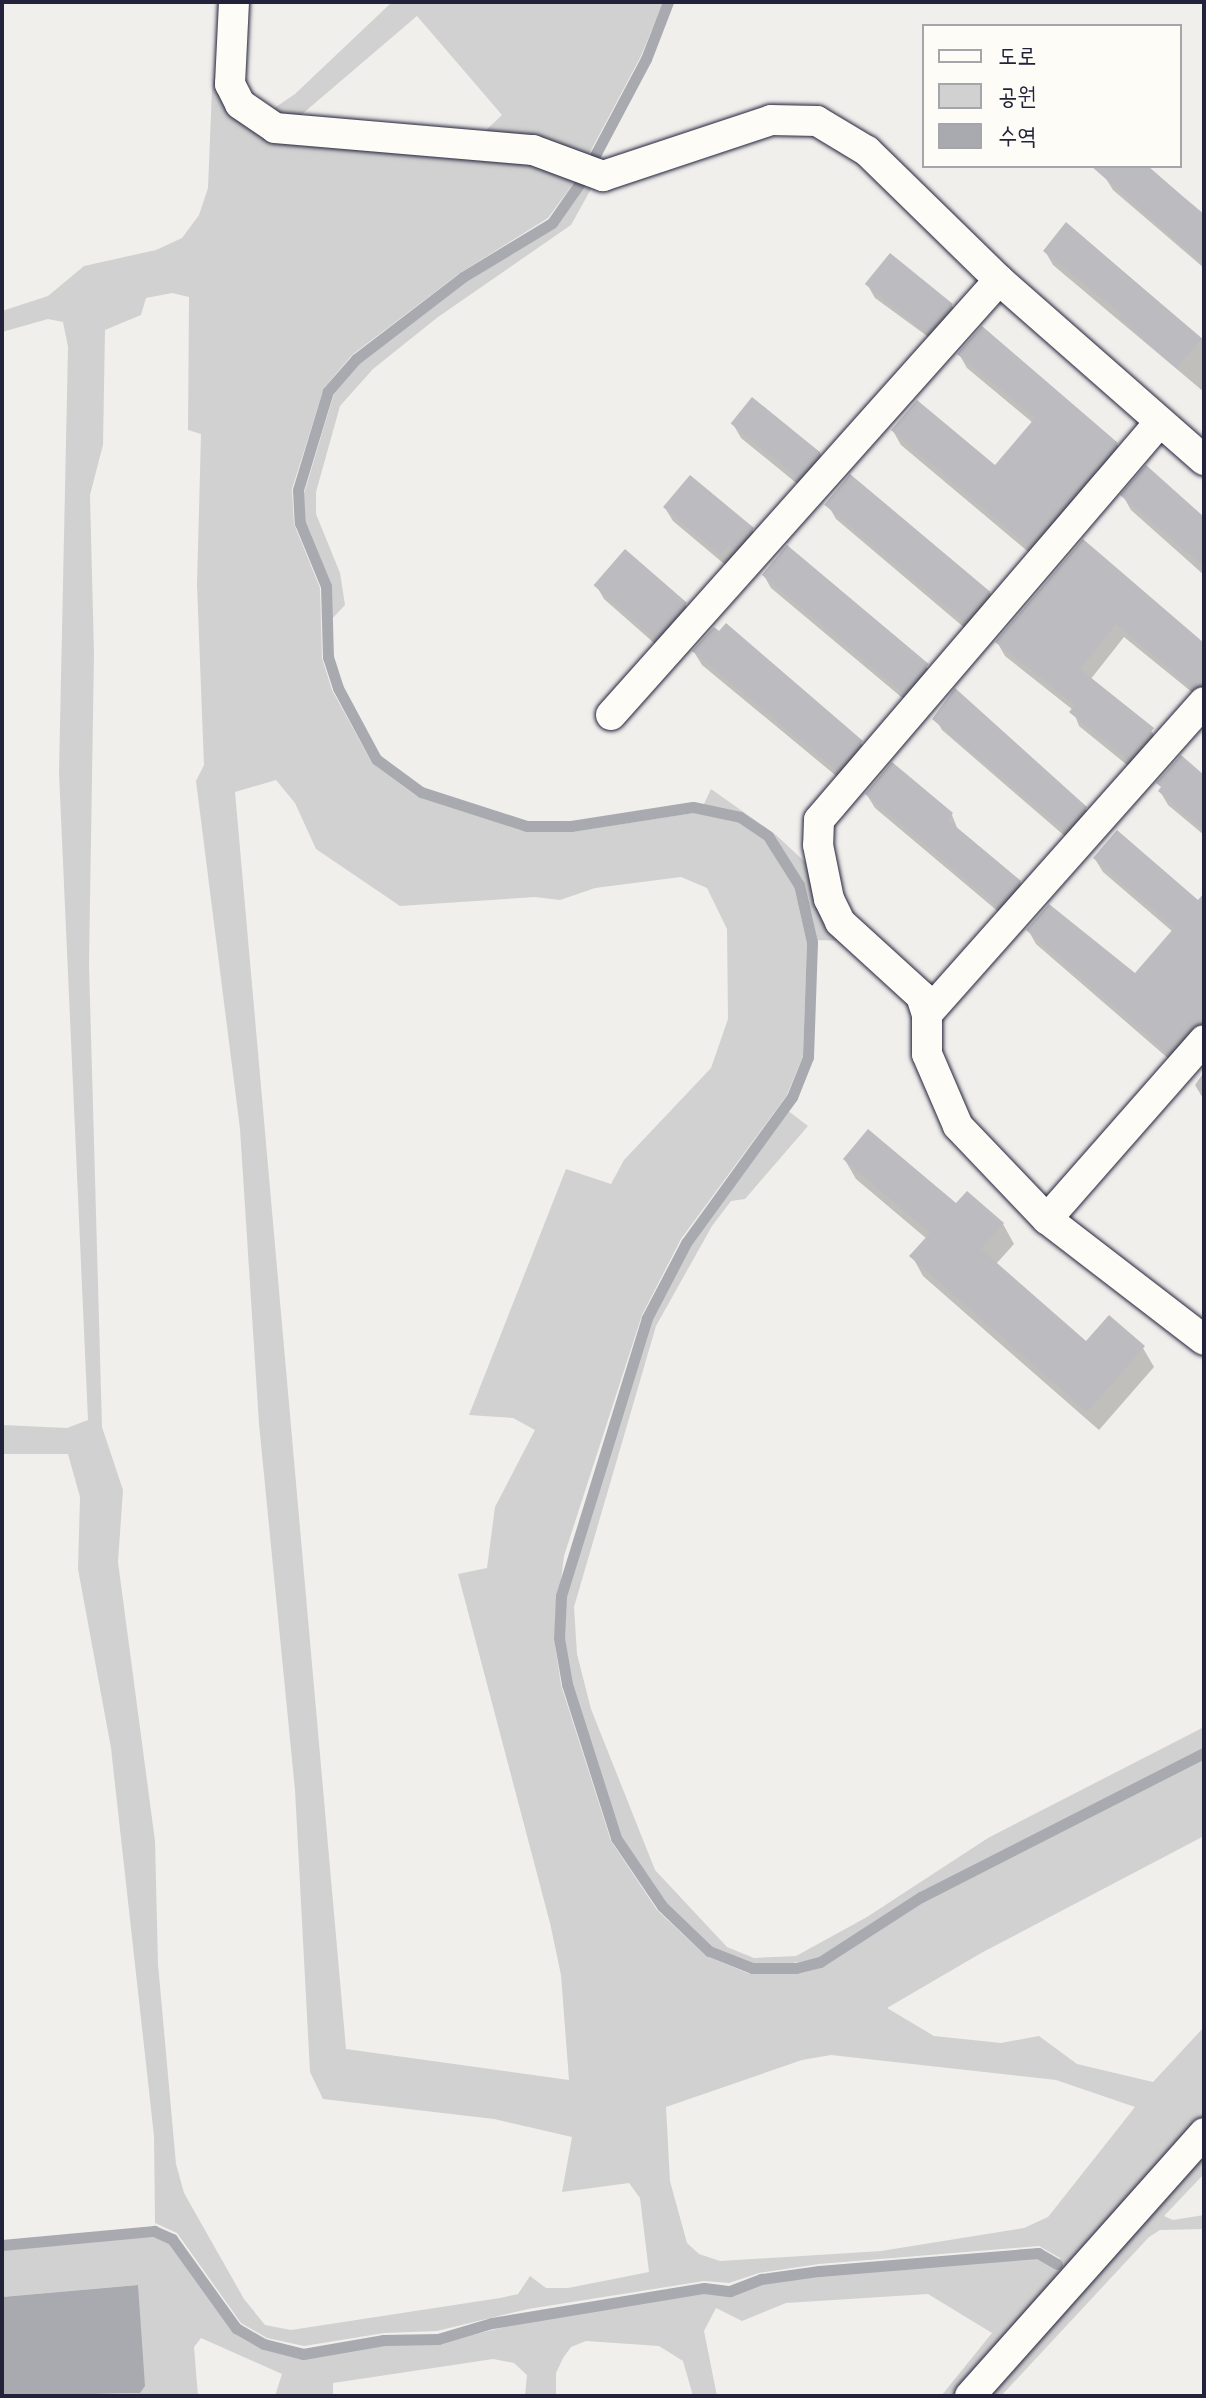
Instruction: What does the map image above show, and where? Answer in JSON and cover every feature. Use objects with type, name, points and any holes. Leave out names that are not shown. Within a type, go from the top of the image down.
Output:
[{"type":"street","points":[[234,2],[230,84],[240,104],[275,128],[533,150],[603,176],[771,120],[817,121],[867,151],[999,280],[1158,424],[1204,460]]},
{"type":"street","points":[[611,715],[999,280]]},
{"type":"street","points":[[1158,424],[819,820],[821,871],[840,922],[921,996],[927,1014],[927,1054],[958,1126],[1047,1219],[1204,1340]]},
{"type":"street","points":[[927,1014],[1204,702]]},
{"type":"street","points":[[1047,1219],[1204,1040]]},
{"type":"street","points":[[970,2396],[1204,2133]]},
{"type":"green space","points":[[392,2],[663,2],[641,56],[588,156],[483,133],[502,115],[417,16],[294,121],[264,115],[295,94]]},
{"type":"green space","points":[[223,30],[231,111],[247,128],[269,135],[527,155],[578,177],[548,218],[460,273],[352,355],[324,388],[292,489],[294,524],[320,588],[322,658],[332,690],[372,763],[418,797],[527,832],[571,832],[693,813],[738,822],[764,840],[781,862],[794,887],[807,942],[803,1056],[787,1095],[681,1239],[642,1315],[564,1556],[554,1638],[561,1685],[611,1841],[657,1910],[706,1956],[750,1974],[797,1974],[822,1967],[924,1902],[1204,1759],[1204,1836],[983,1952],[887,2008],[934,2036],[1001,2043],[1039,2036],[1077,2064],[1153,2082],[1204,2027],[1204,2115],[961,2396],[941,2396],[992,2333],[928,2294],[786,2303],[742,2321],[716,2308],[704,2331],[717,2396],[693,2396],[683,2361],[659,2346],[586,2341],[571,2347],[563,2358],[556,2373],[556,2396],[525,2396],[527,2375],[514,2363],[493,2359],[333,2383],[333,2396],[275,2396],[282,2374],[201,2338],[194,2347],[198,2396],[46,2396],[139,2393],[137,2285],[2,2297],[2,2250],[153,2235],[169,2242],[233,2332],[263,2349],[303,2358],[385,2344],[439,2343],[530,2321],[704,2293],[730,2295],[762,2284],[820,2276],[1037,2257],[1060,2267],[1060,2258],[1039,2246],[819,2264],[759,2273],[729,2283],[704,2281],[528,2309],[437,2331],[384,2333],[304,2346],[267,2338],[241,2323],[177,2233],[155,2223],[154,2136],[111,1748],[78,1569],[80,1497],[68,1454],[2,1454],[2,1425],[67,1428],[88,1420],[59,773],[68,347],[63,322],[48,319],[2,332],[2,311],[48,296],[84,266],[156,250],[182,238],[199,215],[208,188],[212,89]],"holes":[[[172,293],[189,297],[188,430],[201,434],[197,585],[204,765],[196,781],[240,1129],[259,1424],[295,1790],[310,2072],[323,2099],[494,2119],[572,2137],[562,2192],[629,2183],[640,2198],[649,2272],[568,2288],[546,2288],[530,2276],[518,2294],[291,2330],[265,2325],[244,2299],[184,2193],[176,2164],[158,1964],[155,1841],[118,1562],[123,1490],[102,1427],[89,964],[94,654],[90,495],[103,445],[105,330],[141,315],[146,298]],[[276,780],[295,803],[316,849],[400,906],[535,897],[560,900],[595,888],[681,877],[707,888],[727,929],[728,1019],[711,1068],[624,1160],[611,1184],[566,1169],[469,1415],[513,1418],[535,1430],[495,1507],[487,1568],[458,1574],[550,1923],[561,1975],[569,2080],[346,2049],[235,792]],[[831,2055],[1056,2080],[1135,2107],[1048,2217],[1024,2228],[881,2251],[720,2261],[699,2254],[687,2243],[670,2181],[666,2107],[802,2060]]]},
{"type":"green space","points":[[588,176],[596,180],[571,225],[438,317],[373,369],[340,406],[316,492],[316,514],[340,573],[345,605],[330,621],[329,586],[304,522],[303,497],[335,390],[370,353],[467,278],[554,224]]},
{"type":"green space","points":[[711,789],[776,835],[819,875],[849,941],[815,940],[792,864],[765,832],[737,814],[703,806]]},
{"type":"green space","points":[[787,1110],[808,1126],[745,1199],[731,1201],[712,1226],[656,1326],[574,1607],[577,1654],[591,1709],[655,1870],[727,1947],[754,1958],[796,1956],[867,1917],[988,1838],[1204,1727],[1204,1749],[945,1880],[817,1959],[767,1967],[729,1957],[689,1934],[619,1838],[569,1682],[562,1622],[574,1556],[650,1318],[688,1245]]},
{"type":"green space","points":[[1204,2145],[1204,2174],[1164,2216],[1173,2220],[1204,2215],[1204,2229],[1160,2230],[1149,2237],[1001,2396],[981,2396]]},
{"type":"water","points":[[138,2285],[145,2386],[140,2393],[2,2396],[2,2297]]},
{"type":"building","points":[[1093,168],[1150,168],[1204,215],[1204,265]]},
{"type":"building","points":[[1066,222],[1202,339],[1176,368],[1119,317],[1121,314],[1043,251]]},
{"type":"building","points":[[890,253],[953,304],[928,335],[865,284]]},
{"type":"building","points":[[982,326],[1118,443],[1029,547],[891,430],[917,400],[995,465],[1035,418],[957,354]]},
{"type":"building","points":[[752,397],[820,452],[799,479],[731,423]]},
{"type":"building","points":[[1146,465],[1204,517],[1204,567],[1120,495]]},
{"type":"building","points":[[850,474],[990,592],[964,622],[824,505]]},
{"type":"building","points":[[690,475],[754,528],[734,550],[729,545],[720,555],[663,507]]},
{"type":"building","points":[[1083,539],[1204,643],[1204,684],[1193,689],[1116,624],[1080,669],[1154,728],[1128,760],[1069,712],[1075,705],[995,642]]},
{"type":"building","points":[[787,545],[929,664],[904,694],[762,575]]},
{"type":"building","points":[[625,549],[687,603],[655,639],[594,585]]},
{"type":"building","points":[[726,623],[863,741],[837,771],[692,651],[714,627],[719,631]]},
{"type":"building","points":[[955,688],[1087,807],[1065,831],[932,719]]},
{"type":"building","points":[[1181,755],[1204,775],[1204,831],[1158,791],[1161,787],[1156,783]]},
{"type":"building","points":[[892,762],[953,813],[948,820],[1021,881],[998,907],[865,794]]},
{"type":"building","points":[[1117,830],[1198,900],[1204,893],[1204,1022],[1190,1028],[1168,1054],[1026,930],[1049,904],[1135,973],[1174,928],[1093,858]]},
{"type":"building","points":[[868,1129],[956,1203],[967,1191],[1004,1223],[981,1249],[1086,1341],[1109,1315],[1145,1346],[1087,1412],[909,1256],[930,1233],[843,1159]]},
{"type":"waterway","points":[[593,159],[646,59],[668,2]]},
{"type":"waterway","points":[[582,180],[552,223],[463,277],[356,359],[328,391],[298,490],[300,523],[326,586],[328,657],[338,688],[376,759],[421,792],[527,826],[571,826],[693,807],[740,817],[768,836],[799,885],[812,942],[808,1057],[792,1097],[686,1243],[647,1318],[561,1596],[559,1638],[567,1684],[616,1838],[662,1906],[709,1951],[752,1968],[796,1968],[820,1962],[921,1897],[1204,1753]]},
{"type":"waterway","points":[[2,2245],[154,2231],[172,2239],[236,2328],[264,2344],[303,2354],[384,2340],[438,2339],[492,2323],[704,2288],[730,2291],[761,2279],[819,2271],[1038,2253],[1057,2264]]}]
